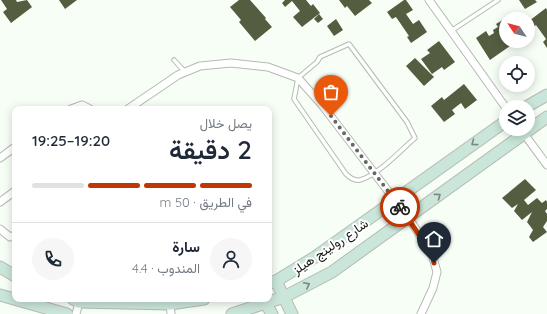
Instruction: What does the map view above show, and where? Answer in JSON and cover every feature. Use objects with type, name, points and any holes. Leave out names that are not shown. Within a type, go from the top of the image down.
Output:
[{"type":"main road","points":[[535,102],[547,95]]},
{"type":"main road","name":"شارع رولينج هيلز","points":[[535,124],[547,117]]},
{"type":"main road","name":"شارع رولينج هيلز","points":[[273,282],[315,257],[396,201],[499,126]]},
{"type":"main road","name":"شارع رولينج هيلز","points":[[272,299],[284,296],[332,272],[515,136]]},
{"type":"main road","points":[[0,266],[12,274]]},
{"type":"main road","points":[[273,282],[284,296],[292,314]]},
{"type":"main road","points":[[0,294],[12,298]]},
{"type":"main road","points":[[27,302],[67,314]]},
{"type":"main road","points":[[97,302],[170,309],[194,302]]},
{"type":"main road","name":"شارع رولينج هيلز","points":[[232,314],[262,302]]},
{"type":"main road","points":[[265,302],[272,314]]},
{"type":"street","points":[[429,0],[500,100]]},
{"type":"street","points":[[132,106],[178,75],[200,66],[231,63],[268,67],[298,78],[322,105],[396,201],[432,254],[437,272],[433,288],[421,314]]},
{"type":"street","points":[[526,136],[547,165]]},
{"type":"street","points":[[0,158],[12,150]]},
{"type":"street","points":[[0,202],[12,192]]},
{"type":"street","points":[[0,229],[10,236],[12,236]]},
{"type":"street","points":[[76,302],[76,314]]},
{"type":"lane","points":[[451,31],[498,0]]},
{"type":"lane","points":[[349,44],[407,122],[415,138],[374,173],[360,180],[352,179],[346,174],[294,99],[298,78],[317,62],[320,57],[349,44]]},
{"type":"lane","points":[[174,60],[185,72]]},
{"type":"building","points":[[1,0],[16,0],[17,2],[27,0],[32,7],[11,23],[3,12],[7,9]]},
{"type":"building","points":[[59,0],[77,0],[65,9]]},
{"type":"building","points":[[239,0],[250,0],[272,27],[255,41],[239,22],[241,20],[230,7]]},
{"type":"building","points":[[285,0],[306,0],[311,6],[313,4],[320,13],[302,27],[293,17],[300,11],[292,1],[285,7],[282,3]]},
{"type":"building","points":[[339,0],[369,0],[372,3],[355,16],[347,6],[345,8]]},
{"type":"building","points":[[406,0],[413,10],[406,14],[413,24],[419,20],[427,32],[411,43],[407,37],[409,36],[396,17],[392,19],[387,12]]},
{"type":"building","points":[[519,0],[535,0],[537,2],[525,9]]},
{"type":"building","points":[[546,8],[547,48],[543,42],[546,39],[535,26],[535,16]]},
{"type":"building","points":[[319,14],[323,19],[318,23],[314,19]]},
{"type":"building","points":[[336,19],[343,30],[334,36],[327,26]]},
{"type":"building","points":[[499,22],[499,48],[507,48],[490,60],[476,38],[486,31],[489,36],[494,33],[493,30],[498,27],[496,24]]},
{"type":"building","points":[[439,41],[455,62],[444,70],[442,67],[432,74],[421,59],[430,53],[427,50]]},
{"type":"building","points":[[415,58],[434,77],[424,86],[406,66]]},
{"type":"building","points":[[464,84],[477,100],[465,109],[461,103],[452,110],[455,114],[444,122],[431,106],[442,97],[444,100]]},
{"type":"building","points":[[525,179],[536,190],[524,200],[528,205],[537,198],[542,203],[546,200],[547,202],[547,209],[545,211],[547,214],[547,221],[543,227],[547,232],[533,242],[529,237],[533,230],[527,222],[532,212],[522,220],[514,211],[518,204],[512,208],[502,198]]},
{"type":"way so far","points":[[331,116],[400,207]]},
{"type":"route","points":[[400,207],[432,254],[434,263]]}]
